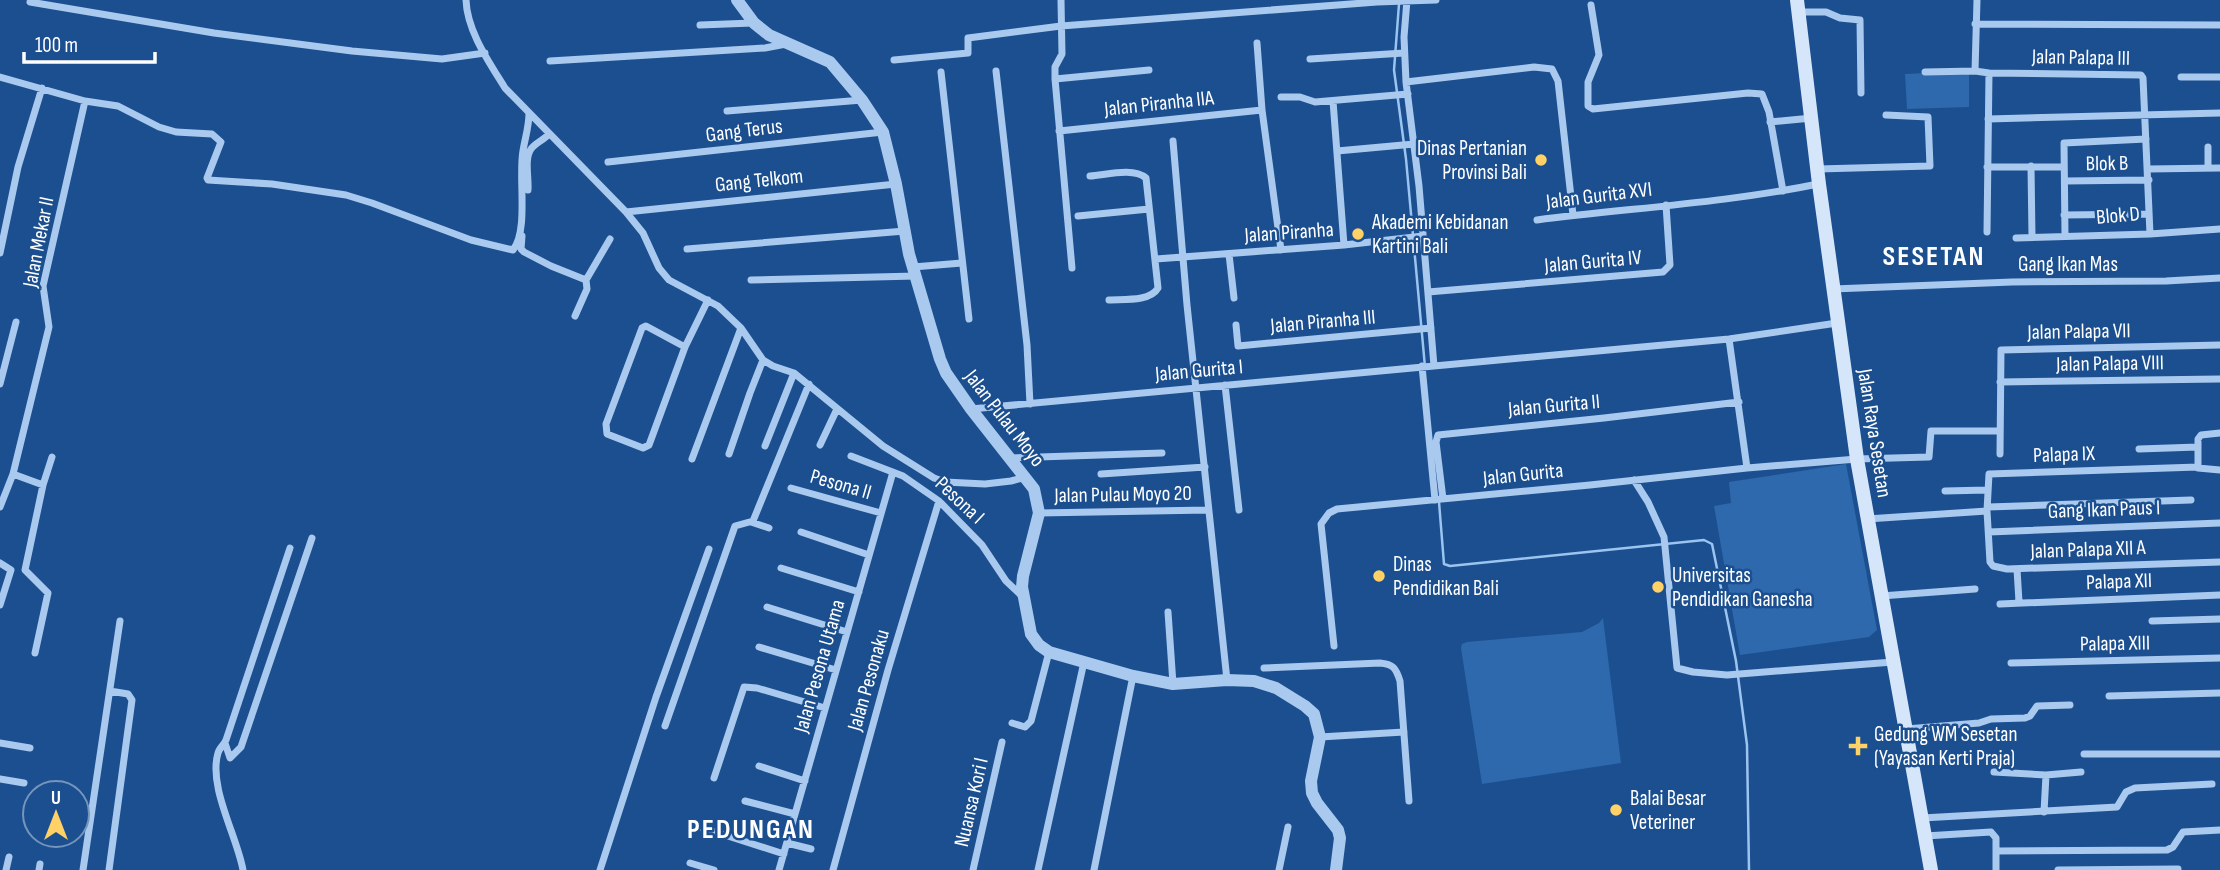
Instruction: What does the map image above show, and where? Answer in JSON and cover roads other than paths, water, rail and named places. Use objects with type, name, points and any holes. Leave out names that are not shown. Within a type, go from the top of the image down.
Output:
[{"type":"main road","name":"Jalan Raya Sesetan","points":[[1798,6],[1837,323],[1857,459],[1930,870]]},
{"type":"street","points":[[467,0],[467,15],[505,88],[529,113],[546,138],[626,212],[643,233],[664,276],[729,315],[763,360],[794,373],[883,446],[934,478],[958,484],[985,484],[1026,477]]},
{"type":"street","name":"Jalan Pulau Moyo","points":[[737,0],[754,23],[769,35],[830,62],[862,100],[883,132],[914,271],[940,359],[946,373],[971,409],[1034,489],[1039,513]]},
{"type":"street","points":[[1060,0],[1062,54],[1055,67],[1055,79],[1072,268]]},
{"type":"street","points":[[894,60],[968,53],[968,38],[1061,26],[1436,0]]},
{"type":"street","points":[[1975,71],[1977,0]]},
{"type":"street","points":[[1406,1],[1403,53],[1408,145],[1428,292],[1428,366],[1439,500]]},
{"type":"street","points":[[30,2],[214,33],[352,51],[442,59],[485,53]]},
{"type":"street","points":[[1591,5],[1599,50],[1588,82],[1587,103],[1591,108],[1762,93],[1766,98],[1783,191]]},
{"type":"street","points":[[1798,6],[1840,18],[1860,20],[1861,93]]},
{"type":"street","points":[[700,25],[754,23]]},
{"type":"street","points":[[1975,24],[2220,25]]},
{"type":"street","points":[[1257,43],[1262,110],[1281,250]]},
{"type":"street","points":[[550,61],[765,48],[787,44]]},
{"type":"street","points":[[1310,59],[1403,53]]},
{"type":"street","points":[[1406,82],[1534,66],[1552,69],[1558,81],[1573,215]]},
{"type":"street","points":[[1055,79],[1149,70]]},
{"type":"street","points":[[996,71],[1027,345],[1030,404]]},
{"type":"street","points":[[941,72],[969,319]]},
{"type":"street","name":"Jalan Palapa III","points":[[1925,72],[2138,74],[2143,78],[2144,115]]},
{"type":"street","points":[[1987,233],[1989,73]]},
{"type":"street","points":[[0,77],[85,102],[118,106],[176,132],[201,132],[218,138],[221,142],[206,178],[213,181],[272,184],[336,193],[372,203],[471,240],[513,250],[520,229],[523,152],[529,113]]},
{"type":"street","points":[[2181,77],[2220,77]]},
{"type":"street","points":[[0,253],[18,167],[41,88]]},
{"type":"street","points":[[1281,97],[1300,97],[1315,102],[1407,94]]},
{"type":"street","points":[[727,111],[862,100]]},
{"type":"street","points":[[1333,101],[1345,245]]},
{"type":"street","name":"Jalan Mekar II","points":[[0,507],[13,474],[49,327],[43,286],[85,102]]},
{"type":"street","name":"Jalan Piranha IIA","points":[[1059,131],[1262,110]]},
{"type":"street","points":[[1988,119],[2220,114]]},
{"type":"street","points":[[1817,169],[1930,166],[1928,117],[1886,115]]},
{"type":"street","name":"Blok D","points":[[2016,238],[2150,234],[2144,115]]},
{"type":"street","points":[[1770,121],[1812,118]]},
{"type":"street","name":"Gang Terus","points":[[608,162],[883,132]]},
{"type":"street","points":[[546,138],[532,147],[528,157],[521,249],[551,266],[586,280]]},
{"type":"street","points":[[2065,236],[2066,141],[2146,139]]},
{"type":"street","points":[[1173,141],[1227,680]]},
{"type":"street","points":[[1337,151],[1408,145]]},
{"type":"street","points":[[2208,147],[2208,168]]},
{"type":"street","points":[[2031,166],[2032,237]]},
{"type":"street","points":[[1987,167],[2064,167]]},
{"type":"street","points":[[2148,169],[2220,168]]},
{"type":"street","points":[[1090,176],[1134,173],[1143,174],[1146,178],[1158,288],[1149,296],[1109,300]]},
{"type":"street","name":"Blok B","points":[[2065,181],[2149,180]]},
{"type":"street","name":"Gang Telkom","points":[[626,212],[896,184]]},
{"type":"street","points":[[1666,205],[1735,199],[1819,184]]},
{"type":"street","name":"Jalan Gurita XVI","points":[[1537,220],[1666,205]]},
{"type":"street","name":"Jalan Gurita IV","points":[[1428,292],[1664,272],[1670,265],[1666,205]]},
{"type":"street","points":[[1078,216],[1149,209]]},
{"type":"street","points":[[2064,215],[2150,214]]},
{"type":"street","points":[[2150,234],[2220,229]]},
{"type":"street","points":[[687,249],[905,231]]},
{"type":"street","name":"Jalan Piranha","points":[[1156,259],[1421,237]]},
{"type":"street","points":[[575,316],[587,289],[586,280],[610,239]]},
{"type":"street","points":[[1229,254],[1234,298]]},
{"type":"street","points":[[751,280],[914,271],[962,263]]},
{"type":"street","name":"Gang Ikan Mas","points":[[1833,289],[2220,278]]},
{"type":"street","points":[[685,347],[646,326],[642,328],[606,424],[607,434],[643,448],[647,446],[685,347],[708,300]]},
{"type":"street","points":[[0,384],[16,323]]},
{"type":"street","name":"Jalan Gurita I","points":[[971,409],[1729,339],[1837,323]]},
{"type":"street","name":"Jalan Piranha III","points":[[1236,325],[1238,345],[1429,328]]},
{"type":"street","points":[[692,459],[741,328]]},
{"type":"street","points":[[1729,339],[1748,467]]},
{"type":"street","name":"Jalan Palapa VII","points":[[2000,454],[2000,354],[2003,350],[2220,345]]},
{"type":"street","points":[[729,454],[763,360]]},
{"type":"street","points":[[765,446],[794,373]]},
{"type":"street","name":"Jalan Palapa VIII","points":[[2000,382],[2220,379]]},
{"type":"street","points":[[751,523],[809,384]]},
{"type":"street","points":[[1225,385],[1239,510]]},
{"type":"street","name":"Jalan Gurita II","points":[[1434,450],[1438,435],[1444,433],[1738,402]]},
{"type":"street","points":[[820,445],[837,409]]},
{"type":"street","name":"Jalan Gurita","points":[[1334,646],[1321,524],[1323,519],[1337,509],[1748,467],[1930,457],[1932,430],[2000,431]]},
{"type":"street","points":[[2220,433],[2201,435],[2198,447],[2199,468],[2220,470]]},
{"type":"street","points":[[2139,449],[2198,447]]},
{"type":"street","points":[[1011,458],[1162,453]]},
{"type":"street","name":"Pesona I","points":[[851,456],[893,472],[922,487],[939,500],[982,545],[1006,581],[1023,597]]},
{"type":"street","points":[[35,653],[48,593],[25,570],[43,485],[52,457]]},
{"type":"street","points":[[1101,474],[1205,467]]},
{"type":"street","name":"Palapa IX","points":[[1987,490],[1988,476],[1991,473],[2199,468]]},
{"type":"street","name":"Jalan Pesona Utama","points":[[779,870],[893,472]]},
{"type":"street","points":[[13,474],[43,485]]},
{"type":"street","points":[[1634,480],[1648,502],[1664,537],[1675,662],[1678,668],[1693,673],[1727,675],[1893,662]]},
{"type":"street","name":"Pesona II","points":[[791,488],[881,513]]},
{"type":"street","points":[[1945,491],[1987,490],[1989,532]]},
{"type":"street","name":"Jalan Pesonaku","points":[[833,870],[888,670],[939,500]]},
{"type":"street","points":[[1867,519],[1987,509],[2191,500]]},
{"type":"street","name":"Jalan Pulau Moyo 20","points":[[1039,513],[1208,510]]},
{"type":"street","points":[[1039,513],[1023,576],[1023,597],[1031,634],[1039,645],[1049,652],[1084,663],[1173,684],[1254,681],[1276,688],[1314,714],[1320,737],[1311,781],[1312,793],[1338,830],[1340,838],[1336,870]]},
{"type":"street","points":[[665,726],[734,526],[751,523],[769,528]]},
{"type":"street","name":"Gang Ikan Paus I","points":[[1989,532],[2220,523]]},
{"type":"street","points":[[801,532],[869,555]]},
{"type":"street","name":"Jalan Palapa XII A","points":[[1989,532],[1990,562],[1993,566],[2017,569],[2220,562]]},
{"type":"street","points":[[223,746],[230,758],[241,747],[313,538]]},
{"type":"street","points":[[243,870],[217,779],[217,757],[290,548]]},
{"type":"street","points":[[600,870],[656,697],[709,549]]},
{"type":"street","points":[[0,563],[11,570],[0,605]]},
{"type":"street","points":[[781,568],[859,592]]},
{"type":"street","points":[[2017,569],[2019,602]]},
{"type":"street","points":[[1881,596],[1975,589]]},
{"type":"street","name":"Palapa XII","points":[[2000,604],[2220,595]]},
{"type":"street","points":[[767,607],[847,632]]},
{"type":"street","points":[[1168,612],[1173,684]]},
{"type":"street","points":[[2152,621],[2220,619]]},
{"type":"street","points":[[83,870],[120,621]]},
{"type":"street","points":[[759,647],[836,670]]},
{"type":"street","points":[[1012,723],[1025,727],[1031,721],[1049,652]]},
{"type":"street","name":"Palapa XIII","points":[[2011,663],[2220,658]]},
{"type":"street","points":[[1038,870],[1084,663]]},
{"type":"street","points":[[1264,668],[1391,664],[1400,681],[1409,801]]},
{"type":"street","points":[[1094,870],[1133,676]]},
{"type":"street","points":[[715,778],[744,687],[757,688],[825,708]]},
{"type":"street","points":[[109,870],[132,700],[128,694],[110,691]]},
{"type":"street","points":[[2109,696],[2220,693]]},
{"type":"street","points":[[1906,729],[1979,723],[1991,719],[2025,718],[2030,716],[2037,706],[2070,705]]},
{"type":"street","points":[[1320,737],[1404,732]]},
{"type":"street","name":"Nuansa Kori I","points":[[973,870],[1002,742]]},
{"type":"street","points":[[0,743],[30,748]]},
{"type":"street","points":[[2084,754],[2220,754]]},
{"type":"street","points":[[760,766],[804,781]]},
{"type":"street","points":[[1994,772],[2046,775],[2081,772]]},
{"type":"street","points":[[2044,812],[2046,775]]},
{"type":"street","points":[[0,779],[21,782]]},
{"type":"street","points":[[1921,818],[2117,807],[2122,803],[2126,792],[2135,788],[2212,784]]},
{"type":"street","points":[[745,801],[795,814]]},
{"type":"street","points":[[1279,870],[1288,827]]},
{"type":"street","points":[[703,828],[784,853]]},
{"type":"street","points":[[1996,851],[2167,850],[2173,847],[2183,832],[2220,831]]},
{"type":"street","points":[[1925,836],[1991,832],[1996,838],[1996,870]]},
{"type":"street","points":[[787,843],[811,849]]},
{"type":"street","points":[[6,870],[9,857]]},
{"type":"street","points":[[690,863],[713,870]]},
{"type":"street","points":[[2058,870],[2178,869]]},
{"type":"waterway","points":[[1399,4],[1394,70],[1406,159],[1425,367]]},
{"type":"waterway","points":[[1439,502],[1444,564],[1450,566],[1704,540],[1712,544],[1736,661],[1747,745],[1749,870]]},
{"type":"place","name":"Dinas Pertanian Provinsi Bali","points":[[1541,160]]},
{"type":"place","name":"Akademi Kebidanan Kartini Bali","points":[[1358,234]]},
{"type":"place","name":"Dinas Pendidikan Bali","points":[[1379,576]]},
{"type":"place","name":"Universitas Pendidikan Ganesha","points":[[1658,587]]},
{"type":"place","name":"Gedung WM Sesetan (Yayasan Kerti Praja)","points":[[1858,746]]},
{"type":"place","name":"Balai Besar Veteriner","points":[[1616,810]]},
{"type":"district","name":"SESETAN","points":[[1934,255]]},
{"type":"district","name":"PEDUNGAN","points":[[751,828]]}]
